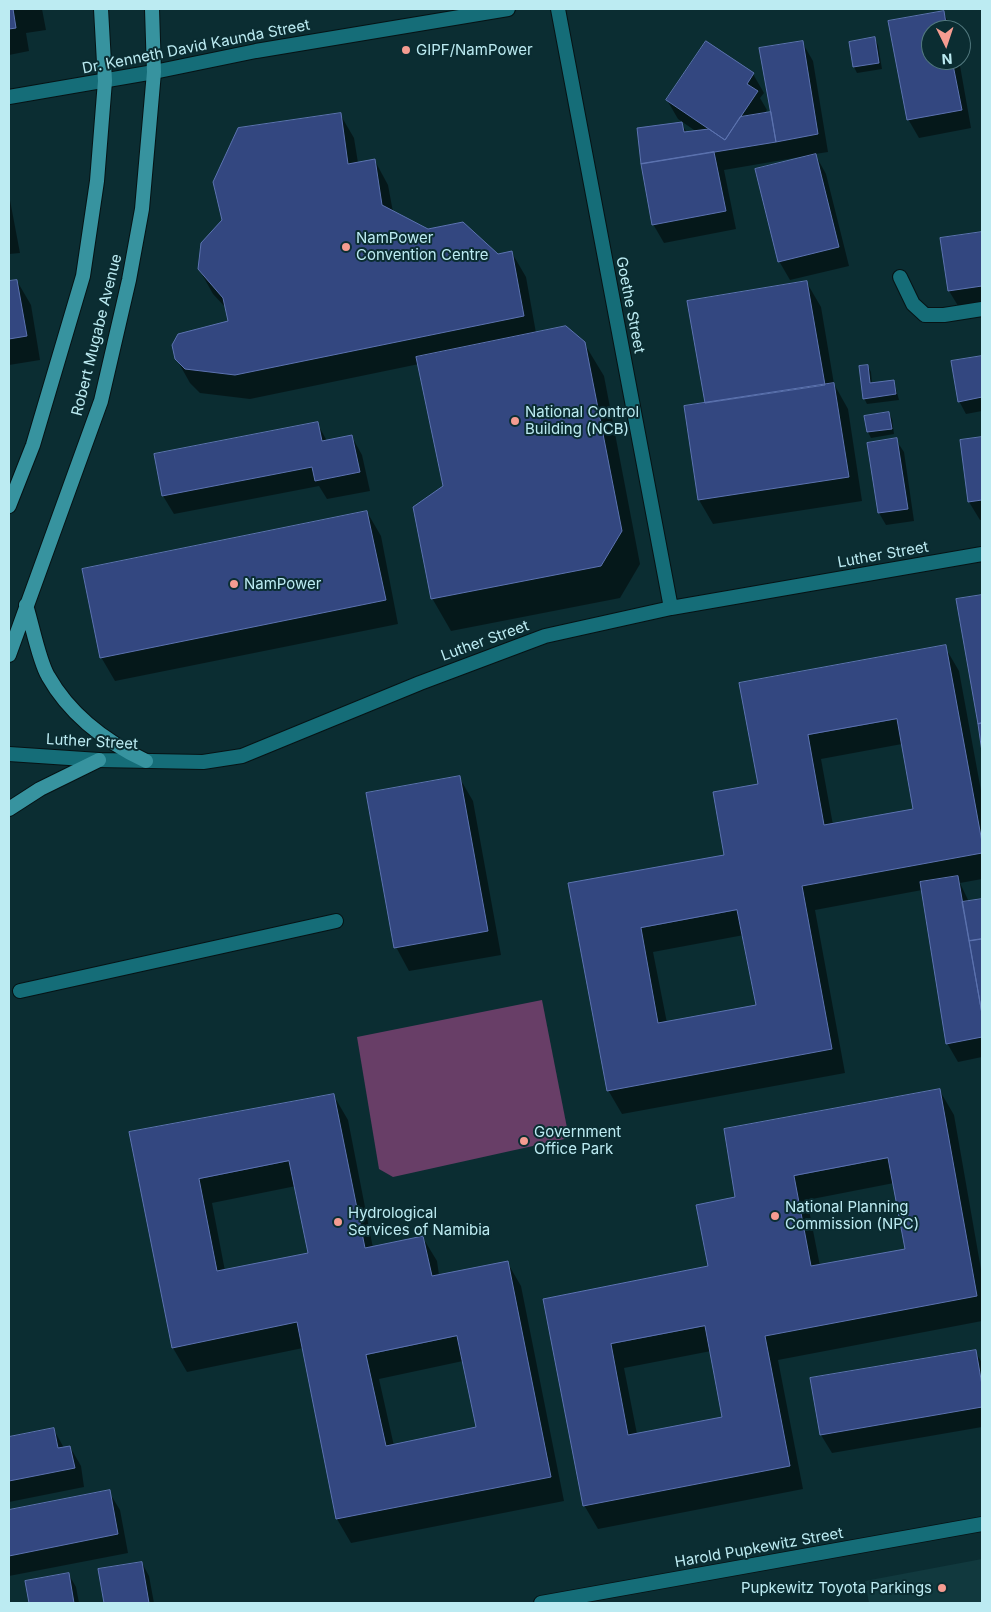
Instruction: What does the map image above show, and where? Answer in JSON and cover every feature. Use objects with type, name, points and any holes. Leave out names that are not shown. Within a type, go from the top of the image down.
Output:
[{"type":"main road","name":"Robert Mugabe Avenue","points":[[9,506],[32,445],[83,276],[97,181],[105,81],[101,9]]},
{"type":"main road","name":"Robert Mugabe Avenue","points":[[9,655],[101,401],[130,280],[142,209],[154,72],[152,9]]},
{"type":"main road","points":[[26,605],[47,675],[74,710],[101,736],[120,749],[146,761]]},
{"type":"main road","points":[[9,809],[40,789],[98,760]]},
{"type":"street","name":"Dr. Kenneth David Kaunda Street","points":[[9,97],[154,72],[256,51],[508,9]]},
{"type":"street","name":"Goethe Street","points":[[558,9],[671,608]]},
{"type":"street","points":[[900,277],[913,304],[925,315],[944,315],[982,309]]},
{"type":"street","name":"Luther Street","points":[[9,754],[98,760],[203,762],[242,756],[420,683],[545,636],[671,608],[982,554]]},
{"type":"street","points":[[20,991],[336,921]]},
{"type":"street","name":"Harold Pupkewitz Street","points":[[541,1603],[982,1524]]},
{"type":"shaded area","points":[[542,1000],[569,1138],[393,1177],[379,1169],[357,1037]]},
{"type":"shaded area","name":"Pupkewitz Toyota Parkings","points":[[982,1559],[982,1603],[869,1603],[865,1581]]},
{"type":"building","points":[[9,9],[13,9],[16,28],[9,29]]},
{"type":"building","points":[[944,11],[945,20],[921,20],[921,70],[954,70],[962,110],[907,120],[888,21]]},
{"type":"building","points":[[875,37],[879,63],[853,67],[849,42]]},
{"type":"building","points":[[706,41],[754,73],[747,84],[758,91],[725,140],[666,100]]},
{"type":"building","points":[[803,41],[818,134],[776,142],[759,48]]},
{"type":"building","points":[[771,112],[776,142],[641,164],[637,128],[682,122],[684,132],[709,129],[725,140],[740,117]]},
{"type":"building","name":"NamPower Convention Centre","points":[[341,113],[348,164],[375,159],[382,205],[428,229],[463,222],[498,254],[512,251],[524,316],[235,375],[185,369],[175,359],[172,345],[178,334],[228,321],[223,298],[198,269],[201,243],[222,220],[213,182],[238,128]]},
{"type":"building","points":[[714,152],[726,211],[652,225],[641,164]]},
{"type":"building","points":[[816,154],[839,247],[778,262],[755,169]]},
{"type":"building","points":[[982,232],[982,286],[948,291],[940,238]]},
{"type":"building","points":[[17,280],[27,336],[9,339],[9,281]]},
{"type":"building","points":[[807,281],[825,385],[705,403],[687,301]]},
{"type":"building","name":"National Control Building (NCB)","points":[[566,326],[585,342],[622,531],[601,566],[431,599],[413,507],[443,486],[416,357]]},
{"type":"building","points":[[982,356],[982,397],[958,402],[951,361]]},
{"type":"building","points":[[868,365],[870,383],[894,380],[896,394],[863,399],[859,366]]},
{"type":"building","points":[[834,383],[849,477],[698,500],[684,406]]},
{"type":"building","points":[[889,412],[892,429],[867,432],[864,416]]},
{"type":"building","points":[[318,422],[322,441],[352,435],[360,472],[315,481],[312,467],[162,496],[154,454]]},
{"type":"building","points":[[982,437],[982,500],[968,502],[960,440]]},
{"type":"building","points":[[897,438],[908,509],[878,513],[867,443]]},
{"type":"building","name":"NamPower","points":[[367,511],[386,600],[100,658],[82,569]]},
{"type":"building","points":[[982,595],[982,723],[978,724],[956,599]]},
{"type":"building","points":[[946,645],[982,842],[982,853],[802,886],[832,1049],[607,1091],[568,883],[724,855],[713,792],[758,784],[739,683]],"holes":[[[897,719],[913,809],[824,825],[808,735]],[[737,910],[756,1005],[658,1023],[641,928]]]},
{"type":"building","points":[[982,723],[982,752],[978,724]]},
{"type":"building","points":[[460,776],[488,931],[394,948],[366,793]]},
{"type":"building","points":[[958,876],[982,1014],[982,1037],[946,1044],[920,882]]},
{"type":"building","points":[[982,899],[982,939],[969,941],[962,902]]},
{"type":"building","points":[[982,939],[982,1014],[969,941]]},
{"type":"building","points":[[940,1089],[977,1296],[765,1336],[790,1466],[583,1506],[543,1299],[708,1266],[696,1205],[735,1197],[724,1129]],"holes":[[[888,1158],[905,1249],[811,1266],[794,1176]],[[705,1326],[722,1417],[628,1435],[611,1344]]]},
{"type":"building","points":[[334,1094],[365,1248],[423,1236],[432,1276],[508,1261],[551,1477],[336,1519],[297,1322],[172,1348],[129,1132]],"holes":[[[289,1161],[308,1253],[217,1271],[199,1179]],[[457,1336],[476,1427],[386,1446],[366,1355]]]},
{"type":"building","points":[[976,1350],[982,1385],[982,1407],[820,1435],[810,1378]]},
{"type":"building","points":[[54,1428],[58,1448],[70,1446],[75,1468],[9,1481],[9,1437]]},
{"type":"building","points":[[110,1490],[118,1534],[9,1556],[9,1510]]},
{"type":"building","points":[[142,1562],[149,1603],[104,1603],[98,1569]]},
{"type":"building","points":[[69,1573],[74,1603],[29,1603],[25,1581]]},
{"type":"place","name":"GIPF/NamPower","points":[[406,50]]},
{"type":"place","name":"NamPower Convention Centre","points":[[346,247]]},
{"type":"place","name":"National Control Building (NCB)","points":[[515,421]]},
{"type":"place","name":"NamPower","points":[[234,584]]},
{"type":"place","name":"Government Office Park","points":[[524,1141]]},
{"type":"place","name":"National Planning Commission (NPC)","points":[[775,1216]]},
{"type":"place","name":"Hydrological Services of Namibia","points":[[338,1222]]},
{"type":"place","name":"Pupkewitz Toyota Parkings","points":[[942,1588]]}]
